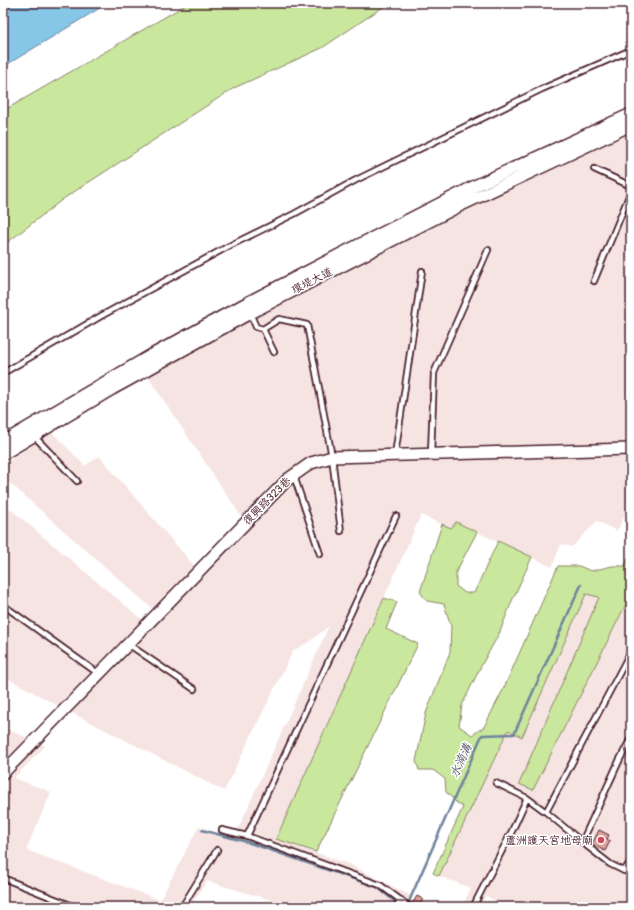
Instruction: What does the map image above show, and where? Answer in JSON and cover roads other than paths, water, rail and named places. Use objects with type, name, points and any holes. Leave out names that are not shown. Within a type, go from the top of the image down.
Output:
[{"type":"street","name":"環堤大道","points":[[3,442],[150,356],[252,300],[479,184],[631,114]]},
{"type":"street","name":"環堤大道","points":[[3,454],[112,389],[250,313],[457,207],[631,125]]},
{"type":"street","name":"復興路323巷","points":[[3,773],[287,480],[312,463],[332,457],[631,449]]},
{"type":"lane","points":[[3,373],[101,316],[229,246],[294,214],[356,180],[535,93],[631,50]]},
{"type":"lane","points":[[594,169],[631,186]]},
{"type":"lane","points":[[594,281],[631,191]]},
{"type":"lane","points":[[432,454],[434,373],[488,250]]},
{"type":"lane","points":[[395,455],[422,271]]},
{"type":"lane","points":[[250,313],[256,327],[263,329],[279,319],[307,325],[332,457],[340,531]]},
{"type":"lane","points":[[263,329],[274,352]]},
{"type":"lane","points":[[34,436],[77,481]]},
{"type":"lane","points":[[294,474],[320,554]]},
{"type":"lane","points":[[247,836],[396,516]]},
{"type":"lane","points":[[3,605],[99,674]]},
{"type":"lane","points":[[128,644],[194,689]]},
{"type":"lane","points":[[546,812],[631,651]]},
{"type":"lane","points":[[582,842],[631,738]]},
{"type":"lane","points":[[496,783],[527,798],[610,864],[624,871],[631,861]]},
{"type":"lane","points":[[473,907],[512,831],[527,798]]},
{"type":"lane","points":[[222,830],[247,836],[380,885],[410,907]]},
{"type":"lane","points":[[182,907],[217,850]]},
{"type":"lane","points":[[3,878],[75,907]]},
{"type":"lane","points":[[396,907],[401,900]]},
{"type":"water","points":[[3,3],[108,3],[3,67]]},
{"type":"waterway","name":"水湳溝","points":[[407,906],[482,735],[514,734],[581,585]]},
{"type":"waterway","points":[[202,830],[247,842],[377,887],[402,907]]},
{"type":"place","name":"蘆洲護天宮地母廟","points":[[601,840]]}]
